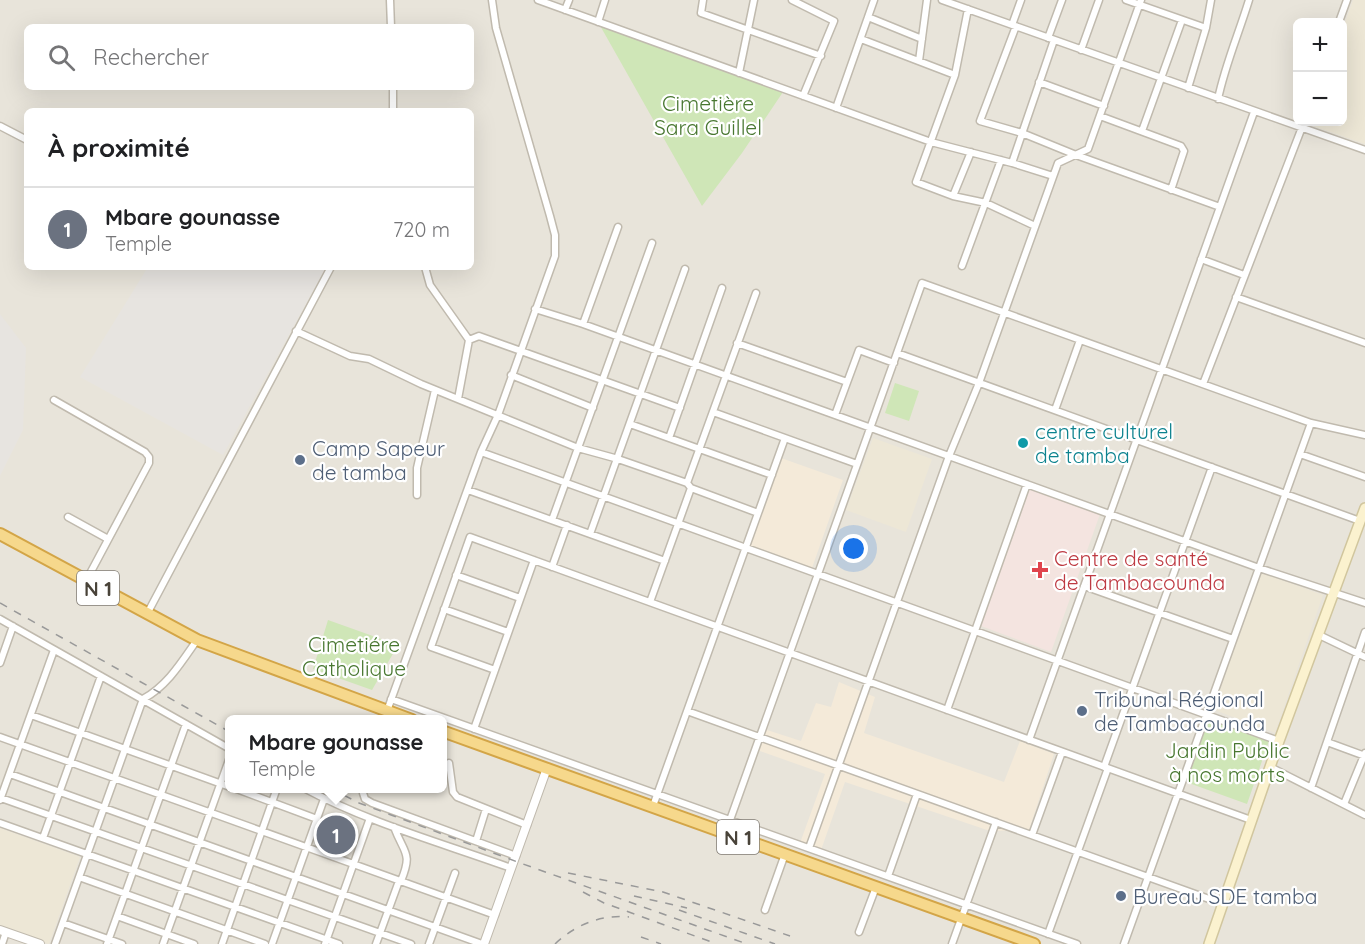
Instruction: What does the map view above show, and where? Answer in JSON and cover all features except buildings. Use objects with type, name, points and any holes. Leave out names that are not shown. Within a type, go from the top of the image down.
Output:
[{"type":"highway","name":"N 1","points":[[0,534],[146,615],[197,640],[389,714]]},
{"type":"highway","name":"N 1","points":[[447,733],[1034,944]]},
{"type":"main road","points":[[1209,944],[1279,741],[1365,510]]},
{"type":"street","points":[[390,0],[391,24]]},
{"type":"street","points":[[389,714],[391,699],[555,256],[555,235],[496,28],[492,0]]},
{"type":"street","points":[[538,0],[931,142],[1053,176]]},
{"type":"street","points":[[565,10],[569,0]]},
{"type":"street","points":[[598,22],[605,0]]},
{"type":"street","points":[[739,73],[754,0]]},
{"type":"street","points":[[836,108],[874,0]]},
{"type":"street","points":[[919,61],[927,0]]},
{"type":"street","points":[[942,0],[960,3],[969,9],[1014,26],[1254,112],[1293,123]]},
{"type":"street","points":[[1021,0],[980,121],[1022,133],[1220,207]]},
{"type":"street","points":[[1012,163],[1039,82],[1062,0]]},
{"type":"street","points":[[1081,50],[1099,0]]},
{"type":"street","points":[[1126,0],[1141,2],[1206,28]]},
{"type":"street","points":[[1188,88],[1206,28],[1211,0]]},
{"type":"street","points":[[1218,99],[1222,80],[1239,36],[1249,0]]},
{"type":"street","points":[[1340,18],[1347,0]]},
{"type":"street","points":[[700,1],[701,13],[821,56]]},
{"type":"street","points":[[795,1],[834,21],[803,96]]},
{"type":"street","points":[[808,848],[949,456],[979,383],[1058,163],[1088,149],[1141,2]]},
{"type":"street","points":[[969,9],[955,75],[916,182],[954,196],[986,203],[1035,226]]},
{"type":"street","points":[[868,17],[922,39]]},
{"type":"street","points":[[1142,131],[1182,20]]},
{"type":"street","points":[[861,39],[955,75]]},
{"type":"street","points":[[1039,82],[1104,106]]},
{"type":"street","points":[[393,90],[393,108]]},
{"type":"street","points":[[1029,740],[1254,112]]},
{"type":"street","points":[[1100,116],[1182,146],[1184,151],[1171,189]]},
{"type":"street","points":[[0,126],[24,138]]},
{"type":"street","points":[[1203,384],[1302,126]]},
{"type":"street","points":[[1305,126],[1365,150]]},
{"type":"street","points":[[954,196],[971,152]]},
{"type":"street","points":[[963,266],[1001,160]]},
{"type":"street","points":[[583,324],[618,227]]},
{"type":"street","points":[[552,520],[652,243]]},
{"type":"street","points":[[1201,259],[1244,275]]},
{"type":"street","points":[[590,534],[685,269]]},
{"type":"street","points":[[146,615],[329,270]]},
{"type":"street","points":[[426,270],[430,285],[470,339],[458,399]]},
{"type":"street","points":[[730,820],[922,283],[1311,423],[1365,435]]},
{"type":"street","points":[[669,438],[722,288]]},
{"type":"street","points":[[650,602],[678,524],[699,449],[756,293]]},
{"type":"street","points":[[1236,297],[1365,344]]},
{"type":"street","points":[[536,309],[696,364],[1185,542],[1365,603]]},
{"type":"street","points":[[296,331],[350,356],[369,359],[435,390],[578,447],[618,459],[758,513]]},
{"type":"street","points":[[470,339],[479,336],[680,408]]},
{"type":"street","points":[[1055,410],[1080,340]]},
{"type":"street","points":[[737,343],[847,382]]},
{"type":"street","points":[[835,415],[859,350],[894,363]]},
{"type":"street","points":[[897,353],[1360,521]]},
{"type":"street","points":[[511,375],[592,408]]},
{"type":"street","points":[[417,495],[417,468],[435,390]]},
{"type":"street","points":[[54,400],[145,452],[149,457],[149,463],[86,581]]},
{"type":"street","points":[[712,412],[857,464]]},
{"type":"street","points":[[1124,944],[1311,423]]},
{"type":"street","points":[[630,424],[772,476]]},
{"type":"street","points":[[653,806],[785,438]]},
{"type":"street","points":[[481,452],[1279,741]]},
{"type":"street","points":[[1300,454],[1365,477]]},
{"type":"street","points":[[1048,934],[1212,467]]},
{"type":"street","points":[[947,710],[1027,484]]},
{"type":"street","points":[[468,490],[665,561]]},
{"type":"street","points":[[68,517],[108,539]]},
{"type":"street","points":[[552,567],[567,525]]},
{"type":"street","points":[[495,670],[431,647],[470,537],[1251,820]]},
{"type":"street","points":[[474,729],[534,560]]},
{"type":"street","points":[[456,575],[520,598]]},
{"type":"street","points":[[1084,586],[1233,639]]},
{"type":"street","points":[[444,609],[508,632]]},
{"type":"street","points":[[0,619],[225,746]]},
{"type":"street","points":[[0,663],[13,626]]},
{"type":"street","points":[[1311,788],[1365,632]]},
{"type":"street","points":[[1319,635],[1365,657]]},
{"type":"street","points":[[55,944],[143,699],[157,692],[197,640]]},
{"type":"street","points":[[54,650],[1,799],[411,944]]},
{"type":"street","points":[[43,838],[101,676]]},
{"type":"street","points":[[391,699],[435,715]]},
{"type":"street","points":[[687,711],[1223,904]]},
{"type":"street","points":[[31,715],[225,786]]},
{"type":"street","points":[[447,719],[1077,944]]},
{"type":"street","points":[[108,942],[186,724]]},
{"type":"street","points":[[0,737],[495,915]]},
{"type":"street","points":[[1327,742],[1365,755],[1344,804]]},
{"type":"street","points":[[1032,835],[1062,752]]},
{"type":"street","points":[[449,763],[455,795],[464,801],[527,825]]},
{"type":"street","points":[[1270,767],[1365,814]]},
{"type":"street","points":[[10,774],[483,944],[547,768]]},
{"type":"street","points":[[163,944],[225,771]]},
{"type":"street","points":[[246,793],[317,819]]},
{"type":"street","points":[[222,944],[276,793]]},
{"type":"street","points":[[312,793],[370,818],[512,868]]},
{"type":"street","points":[[363,793],[365,799],[372,803],[516,856]]},
{"type":"street","points":[[888,876],[917,794]]},
{"type":"street","points":[[272,944],[324,799]]},
{"type":"street","points":[[476,841],[486,809]]},
{"type":"street","points":[[326,942],[370,818]]},
{"type":"street","points":[[952,944],[996,822]]},
{"type":"street","points":[[0,823],[280,923],[326,942],[339,944]]},
{"type":"street","points":[[376,944],[408,860],[407,851],[394,827]]},
{"type":"street","points":[[765,910],[786,854]]},
{"type":"street","points":[[429,944],[455,873]]},
{"type":"street","points":[[79,877],[265,944]]},
{"type":"street","points":[[859,932],[876,887]]},
{"type":"street","points":[[117,916],[194,944]]},
{"type":"street","points":[[63,923],[108,942],[122,944]]},
{"type":"street","points":[[2,944],[3,931],[40,944]]},
{"type":"shaded area","points":[[0,0],[1365,0],[1365,944],[0,944]]},
{"type":"shaded area","points":[[1353,0],[1365,0],[1365,144],[1314,126],[1347,126],[1347,18]]},
{"type":"shaded area","points":[[146,270],[324,270],[223,455],[80,377]]},
{"type":"shaded area","points":[[0,314],[26,348],[23,430],[0,476]]},
{"type":"shaded area","points":[[873,438],[932,459],[906,532],[846,510]]},
{"type":"shaded area","points":[[781,458],[843,480],[812,568],[750,546]]},
{"type":"shaded area","name":"Centre de santé de Tambacounda","points":[[1030,488],[1100,514],[1051,652],[981,626]]},
{"type":"shaded area","points":[[1260,572],[1323,595],[1275,733],[1212,709]]},
{"type":"shaded area","points":[[839,682],[875,697],[864,733],[1004,782],[1020,741],[1054,754],[1029,830],[990,831],[845,782],[821,850],[800,843],[825,774],[757,750],[764,729],[801,741],[816,703],[831,707]]},
{"type":"shaded area","points":[[0,828],[80,857],[49,944],[0,928]]},
{"type":"green space","name":"Cimetière Sara Guillel","points":[[598,22],[785,89],[742,153],[702,206]]},
{"type":"green space","points":[[895,383],[919,391],[909,421],[885,413]]},
{"type":"green space","name":"Cimetiére Catholique","points":[[328,620],[398,645],[372,690],[313,669]]},
{"type":"green space","name":"Jardin Public à nos morts","points":[[1208,720],[1269,741],[1247,804],[1186,782]]},
{"type":"railway","points":[[0,603],[225,729]]},
{"type":"railway","points":[[340,793],[359,803],[523,864],[747,944]]},
{"type":"railway","points":[[568,873],[663,892],[790,936]]},
{"type":"railway","points":[[583,892],[604,903],[717,944]]},
{"type":"railway","points":[[634,896],[687,908]]},
{"type":"railway","points":[[679,910],[775,944]]},
{"type":"railway","points":[[555,944],[571,931],[589,922],[608,917],[629,917]]},
{"type":"railway","points":[[641,937],[661,944]]},
{"type":"place","name":"centre culturel de tamba","points":[[1023,443]]},
{"type":"place","name":"Camp Sapeur de tamba","points":[[300,460]]},
{"type":"place","name":"Centre de santé de Tambacounda","points":[[1040,570]]},
{"type":"place","name":"Tribunal Régional de Tambacounda","points":[[1082,711]]},
{"type":"place","name":"Mbare gounasse","points":[[336,835]]},
{"type":"place","name":"Bureau SDE tamba","points":[[1121,896]]}]
